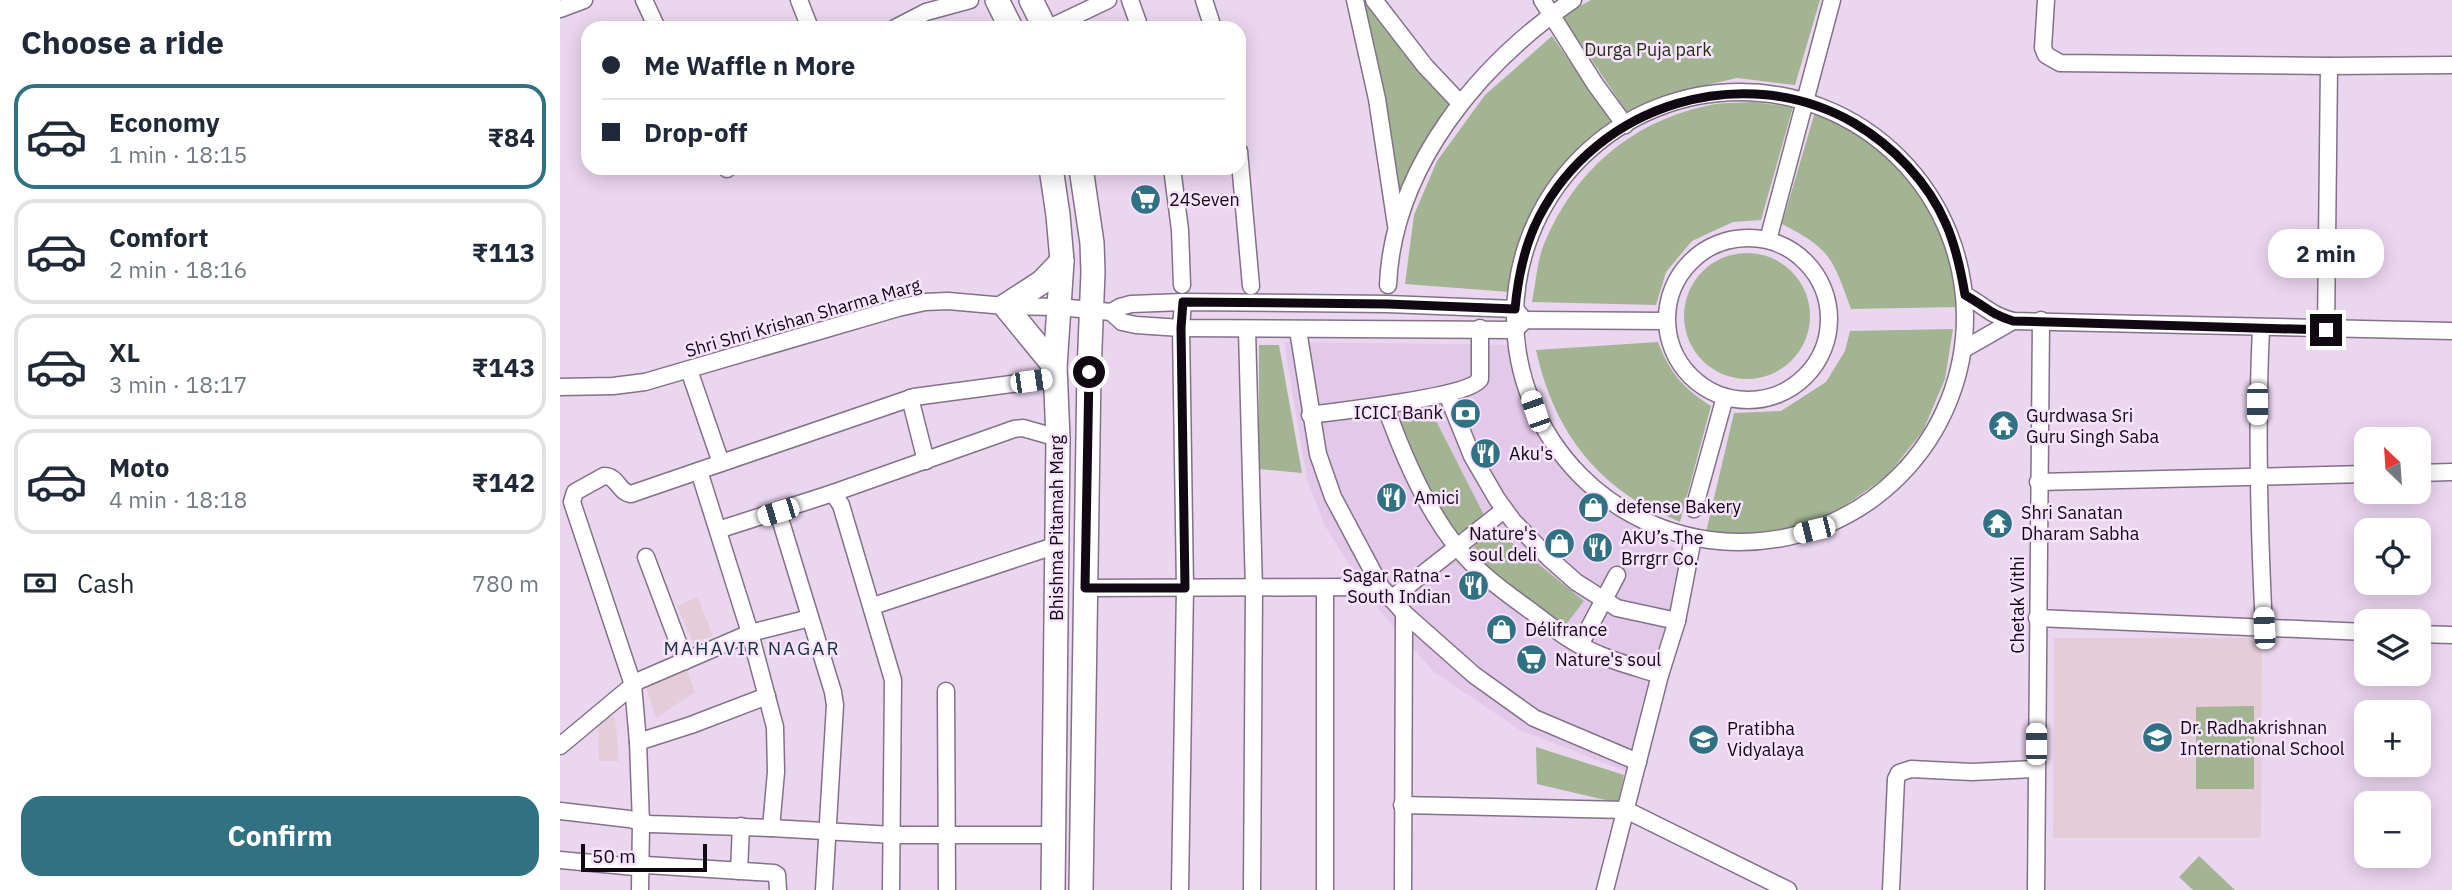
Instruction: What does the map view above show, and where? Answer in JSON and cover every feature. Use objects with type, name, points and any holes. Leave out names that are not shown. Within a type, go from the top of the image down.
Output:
[{"type":"main road","points":[[997,0],[1007,21]]},
{"type":"main road","points":[[1031,0],[1043,21]]},
{"type":"main road","name":"Bhishma Pitamah Marg","points":[[1052,175],[1062,261],[1056,373],[1058,438],[1053,890]]},
{"type":"main road","name":"Bhishma Pitamah Marg","points":[[1081,890],[1085,588],[1101,311],[1082,175]]},
{"type":"main road","points":[[1056,373],[1005,306],[1042,282],[1062,261]]},
{"type":"street","points":[[560,9],[584,0]]},
{"type":"street","points":[[643,0],[654,21]]},
{"type":"street","points":[[799,0],[807,21]]},
{"type":"street","points":[[909,21],[946,3],[970,0]]},
{"type":"street","points":[[1056,21],[1073,7],[1108,0]]},
{"type":"street","points":[[1130,0],[1138,21]]},
{"type":"street","points":[[1204,0],[1211,21]]},
{"type":"street","points":[[1355,0],[1377,99],[1396,228]]},
{"type":"street","points":[[1374,0],[1425,66],[1461,103]]},
{"type":"street","points":[[1542,0],[1595,84],[1625,125]]},
{"type":"street","points":[[1388,285],[1389,262],[1396,228],[1412,186],[1427,156],[1461,103],[1500,60],[1551,15],[1573,0]]},
{"type":"street","points":[[1768,240],[1832,0]]},
{"type":"street","points":[[2046,0],[2043,48],[2046,55],[2060,63],[2452,65]]},
{"type":"street","points":[[2326,330],[2329,66]]},
{"type":"street","points":[[1743,93],[1768,94],[1804,101],[1840,115],[1872,135],[1902,159],[1926,189],[1945,222],[1954,246],[1965,295],[1964,349],[1954,388],[1938,426],[1915,460],[1886,489],[1852,513],[1814,530],[1774,540],[1734,542],[1693,538],[1653,525],[1615,505],[1583,479],[1556,447],[1535,411],[1521,371],[1518,278],[1526,247],[1555,190],[1591,150],[1625,125],[1658,108],[1694,97],[1743,93]]},
{"type":"street","points":[[1173,175],[1181,230],[1182,285]]},
{"type":"street","points":[[1241,175],[1251,286]]},
{"type":"street","points":[[1751,238],[1768,240],[1788,248],[1805,261],[1821,284],[1829,312],[1826,340],[1818,359],[1805,377],[1782,393],[1754,400],[1725,397],[1709,391],[1695,381],[1683,369],[1671,346],[1666,321],[1672,288],[1691,261],[1719,243],[1751,238]]},
{"type":"street","points":[[1965,295],[1995,316],[2013,321],[2261,329],[2452,331]]},
{"type":"street","name":"Shri Shri Krishan Sharma Marg","points":[[560,387],[629,385],[925,302],[948,301],[1101,311]]},
{"type":"street","points":[[1101,311],[1131,304],[1183,302],[1387,304],[1518,320],[1666,321]]},
{"type":"street","points":[[1180,890],[1185,588],[1181,328],[1183,302]]},
{"type":"street","points":[[1101,311],[1122,322],[1181,328],[1247,330],[1480,328],[1518,320]]},
{"type":"street","name":"Chetak Vithi","points":[[2036,890],[2041,320]]},
{"type":"street","points":[[1964,349],[2013,321]]},
{"type":"street","points":[[1310,415],[1447,394],[1479,383],[1480,328]]},
{"type":"street","points":[[2261,329],[2257,404],[2264,628]]},
{"type":"street","points":[[1247,330],[1254,589],[1252,890]]},
{"type":"street","points":[[1298,330],[1318,454],[1333,497],[1386,593],[1404,613],[1474,675],[1534,718],[1638,762]]},
{"type":"street","points":[[689,370],[721,463]]},
{"type":"street","points":[[640,890],[641,823],[633,685],[572,502],[575,492],[604,475],[614,479],[622,492],[631,494],[910,398],[1056,373]]},
{"type":"street","points":[[1447,394],[1472,456],[1504,510],[1549,558],[1603,601],[1633,613],[1677,621]]},
{"type":"street","points":[[1694,509],[1725,397]]},
{"type":"street","points":[[910,398],[926,461]]},
{"type":"street","points":[[1385,405],[1420,485],[1456,546],[1498,587],[1580,645],[1599,655],[1660,675]]},
{"type":"street","points":[[718,530],[778,512],[1014,429],[1023,428],[1058,438]]},
{"type":"street","points":[[699,471],[750,633],[777,740],[771,828]]},
{"type":"street","points":[[2431,473],[2452,472]]},
{"type":"street","points":[[2038,482],[2354,474]]},
{"type":"street","points":[[833,493],[841,505],[893,680],[891,890]]},
{"type":"street","points":[[1085,588],[1325,588],[1386,593],[1504,510]]},
{"type":"street","points":[[778,512],[835,705],[824,890]]},
{"type":"street","points":[[1605,890],[1660,675],[1677,621],[1693,538]]},
{"type":"street","points":[[873,606],[1057,545]]},
{"type":"street","points":[[646,557],[685,661]]},
{"type":"street","points":[[1580,645],[1617,575]]},
{"type":"street","points":[[1325,588],[1325,890]]},
{"type":"street","points":[[1403,890],[1404,613]]},
{"type":"street","points":[[560,746],[633,685],[750,633],[810,618]]},
{"type":"street","points":[[2037,618],[2354,632]]},
{"type":"street","points":[[2431,634],[2452,635]]},
{"type":"street","points":[[946,691],[947,890]]},
{"type":"street","points":[[638,742],[767,696]]},
{"type":"street","points":[[1891,890],[1896,779],[1899,773],[1911,769],[1972,772],[2036,769]]},
{"type":"street","points":[[1402,805],[1626,810],[1788,890]]},
{"type":"street","points":[[560,811],[629,819],[641,823],[893,835],[1054,835]]},
{"type":"street","points":[[739,871],[741,827]]},
{"type":"street","points":[[560,860],[776,873],[778,890]]},
{"type":"shaded area","points":[[1284,342],[1520,345],[1536,408],[1578,476],[1655,532],[1690,562],[1635,775],[1520,730],[1434,672],[1374,604],[1325,526],[1307,480]]},
{"type":"shaded area","points":[[698,597],[713,636],[693,643],[677,606]]},
{"type":"shaded area","name":"Dr. Radhakrishnan International School","points":[[2054,638],[2262,638],[2261,838],[2053,838]]},
{"type":"shaded area","points":[[686,667],[695,692],[656,718],[646,687]]},
{"type":"shaded area","points":[[615,717],[619,761],[599,761],[598,720]]},
{"type":"green space","points":[[1361,0],[1364,0],[1452,104],[1398,197]]},
{"type":"green space","name":"Durga Puja park","points":[[1591,0],[1820,0],[1795,85],[1737,78],[1685,90],[1628,114],[1562,16]]},
{"type":"green space","points":[[1552,36],[1611,121],[1559,168],[1528,228],[1510,292],[1405,284],[1414,215],[1437,161],[1485,95]]},
{"type":"green space","points":[[1754,102],[1793,107],[1761,220],[1733,222],[1692,241],[1666,272],[1656,305],[1532,302],[1544,244],[1556,218],[1571,194],[1607,154],[1652,125],[1678,114],[1724,103]]},
{"type":"green space","points":[[1815,112],[1868,138],[1904,172],[1919,192],[1932,212],[1951,258],[1960,307],[1851,309],[1840,278],[1828,257],[1811,241],[1782,224]]},
{"type":"green space","points":[[1747,253],[1771,258],[1792,271],[1805,292],[1810,316],[1805,340],[1792,361],[1771,374],[1747,379],[1723,374],[1702,361],[1689,340],[1684,316],[1689,292],[1702,271],[1723,258]]},
{"type":"green space","points":[[1953,329],[1945,379],[1923,431],[1887,476],[1840,509],[1796,527],[1735,535],[1706,532],[1734,413],[1781,411],[1826,382],[1845,351],[1850,331]]},
{"type":"green space","points":[[1658,342],[1678,379],[1711,406],[1680,522],[1652,510],[1616,487],[1583,454],[1559,416],[1536,350]]},
{"type":"green space","points":[[1259,345],[1279,345],[1302,473],[1259,469]]},
{"type":"green space","points":[[1429,407],[1486,519],[1454,535],[1397,423]]},
{"type":"green space","points":[[1491,526],[1584,601],[1564,627],[1470,552]]},
{"type":"green space","points":[[2254,706],[2254,789],[2196,789],[2196,707]]},
{"type":"green space","points":[[1536,747],[1624,775],[1618,803],[1537,784]]},
{"type":"green space","points":[[2199,856],[2235,890],[2193,890],[2179,877]]},
{"type":"place","name":"24Seven","points":[[1146,200]]},
{"type":"place","name":"ICICI Bank","points":[[1466,413]]},
{"type":"place","name":"Gurdwasa Sri Guru Singh Saba","points":[[2003,426]]},
{"type":"place","name":"Aku's","points":[[1486,454]]},
{"type":"place","name":"Amici","points":[[1391,498]]},
{"type":"place","name":"defense Bakery","points":[[1593,507]]},
{"type":"place","name":"Shri Sanatan Dharam Sabha","points":[[1998,523]]},
{"type":"place","name":"Nature's soul deli","points":[[1560,544]]},
{"type":"place","name":"AKU’s The Brrgrr Co.","points":[[1598,548]]},
{"type":"place","name":"Sagar Ratna - South Indian","points":[[1474,586]]},
{"type":"place","name":"Délifrance","points":[[1502,630]]},
{"type":"place","name":"Nature's soul","points":[[1532,660]]},
{"type":"place","name":"Dr. Radhakrishnan International School","points":[[2157,738]]},
{"type":"place","name":"Pratibha Vidyalaya","points":[[1704,739]]},
{"type":"district","name":"MAHAVIR NAGAR","points":[[752,648]]},
{"type":"route","points":[[1089,372],[1085,588],[1185,588],[1181,328],[1183,302],[1387,304],[1515,309],[1518,278],[1526,247],[1555,190],[1575,165],[1599,143],[1625,125],[1658,108],[1694,97],[1731,93],[1768,94],[1804,101],[1840,115],[1872,135],[1902,159],[1926,189],[1945,222],[1958,258],[1965,295],[1995,316],[2013,321],[2326,330]]}]
